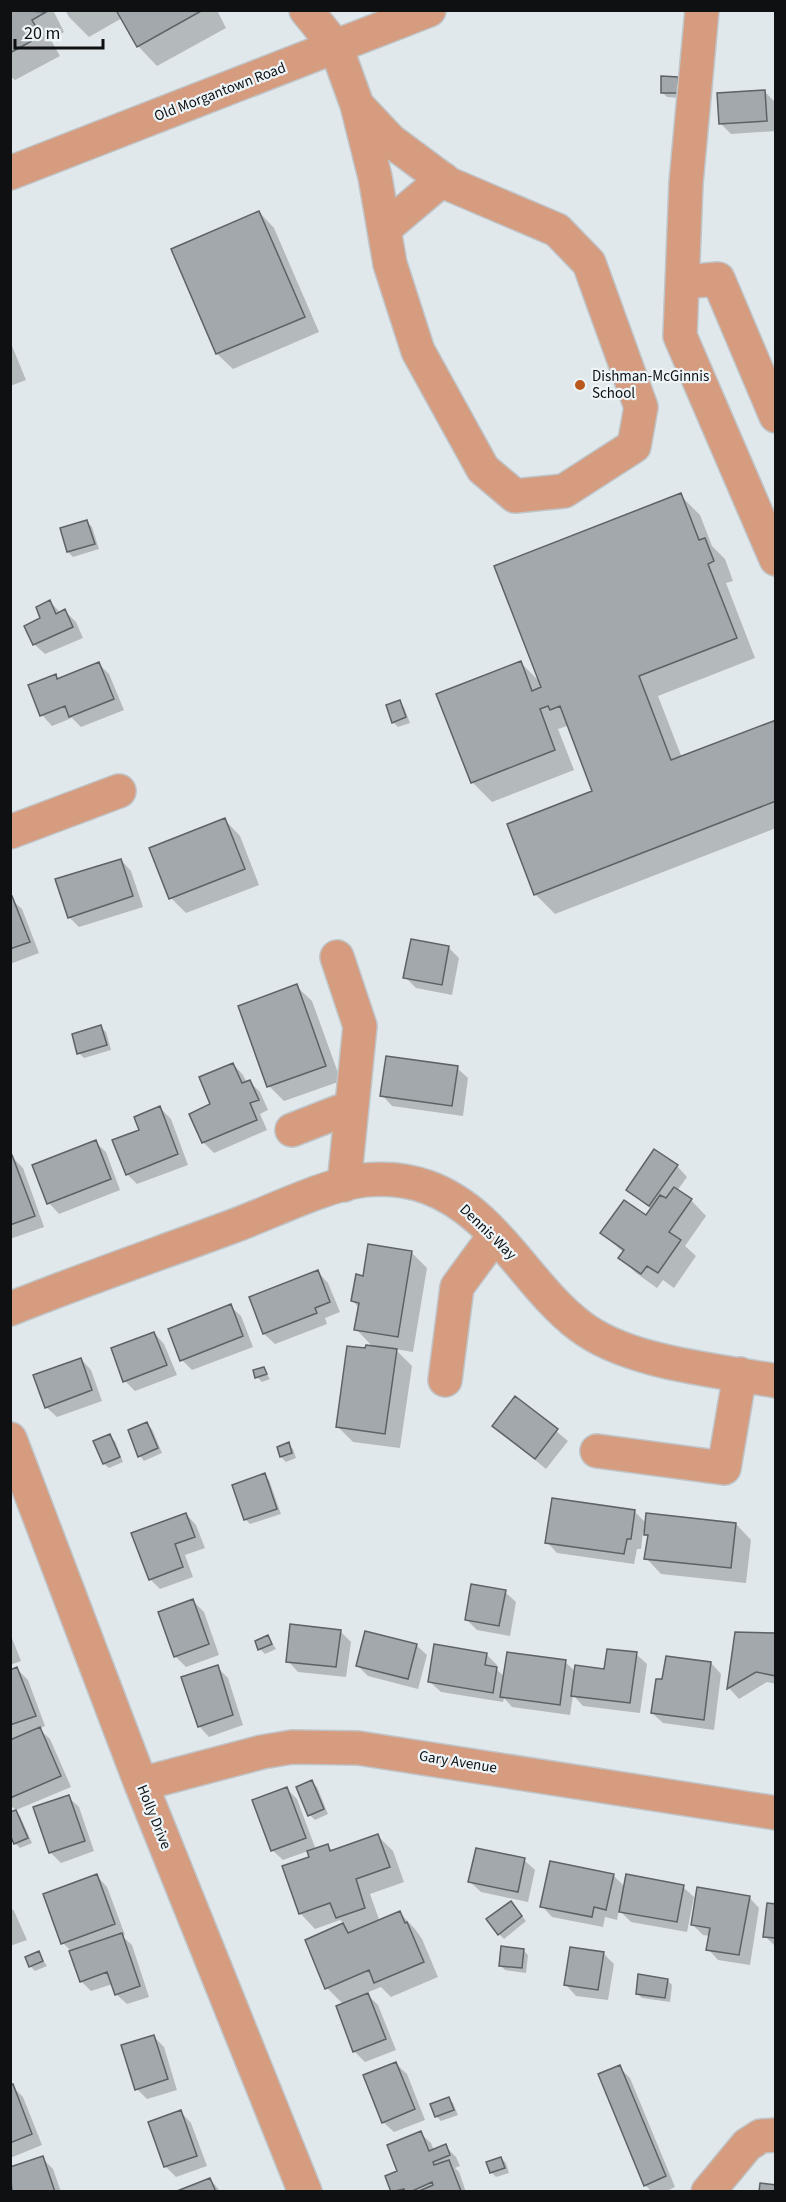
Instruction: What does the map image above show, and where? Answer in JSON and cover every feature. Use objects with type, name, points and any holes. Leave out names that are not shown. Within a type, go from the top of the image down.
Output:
[{"type":"street","points":[[306,10],[336,47],[357,105],[375,177],[390,264],[418,351],[483,469],[515,496],[564,491],[634,446],[641,408],[589,263],[557,230],[443,179],[391,141],[357,105]]},
{"type":"street","name":"Old Morgantown Road","points":[[10,173],[429,10]]},
{"type":"street","points":[[702,10],[686,183],[680,336],[776,559]]},
{"type":"street","points":[[384,229],[443,179]]},
{"type":"street","points":[[683,282],[718,279],[776,416]]},
{"type":"street","points":[[10,832],[119,791]]},
{"type":"street","points":[[337,957],[360,1026],[344,1185]]},
{"type":"street","points":[[292,1130],[351,1107]]},
{"type":"street","name":"Dennis Way","points":[[10,1309],[66,1286],[344,1185],[364,1180],[395,1180],[427,1187],[457,1202],[495,1235],[554,1304],[582,1328],[611,1344],[646,1357],[776,1381]]},
{"type":"street","points":[[445,1380],[456,1287],[495,1235]]},
{"type":"street","points":[[597,1451],[724,1468],[740,1374]]},
{"type":"street","name":"Holly Drive","points":[[10,1439],[141,1785],[305,2192]]},
{"type":"street","name":"Gary Avenue","points":[[141,1785],[262,1752],[292,1747],[358,1748],[776,1813]]},
{"type":"street","points":[[708,2192],[747,2145],[761,2136],[776,2135]]},
{"type":"building","points":[[10,10],[46,12],[32,20],[41,36],[10,53]]},
{"type":"building","points":[[116,10],[203,10],[137,47]]},
{"type":"building","points":[[661,76],[678,77],[678,93],[661,93]]},
{"type":"building","points":[[765,90],[767,121],[719,124],[717,93]]},
{"type":"building","points":[[259,211],[305,317],[216,354],[171,249]]},
{"type":"building","points":[[681,493],[699,540],[705,538],[714,561],[708,564],[737,638],[639,676],[671,760],[776,720],[776,801],[534,895],[507,824],[592,791],[560,706],[550,710],[548,706],[540,709],[555,750],[471,783],[436,694],[521,661],[532,691],[541,687],[494,566]]},
{"type":"building","points":[[87,520],[95,544],[67,552],[60,528]]},
{"type":"building","points":[[50,600],[56,614],[65,609],[73,627],[33,645],[24,626],[40,618],[36,607]]},
{"type":"building","points":[[99,662],[114,699],[69,717],[65,706],[40,716],[28,685],[56,674],[57,679]]},
{"type":"building","points":[[400,700],[406,717],[392,723],[386,705]]},
{"type":"building","points":[[225,818],[245,869],[169,899],[149,848]]},
{"type":"building","points":[[121,859],[133,896],[68,918],[55,879]]},
{"type":"building","points":[[12,896],[30,942],[10,949],[10,897]]},
{"type":"building","points":[[411,939],[449,946],[442,985],[403,978]]},
{"type":"building","points":[[297,984],[326,1066],[267,1087],[238,1006]]},
{"type":"building","points":[[101,1025],[107,1045],[77,1054],[72,1034]]},
{"type":"building","points":[[386,1056],[458,1066],[452,1106],[380,1096]]},
{"type":"building","points":[[233,1063],[242,1083],[250,1080],[259,1100],[250,1103],[257,1120],[202,1143],[189,1114],[210,1104],[199,1077]]},
{"type":"building","points":[[160,1106],[178,1154],[126,1175],[112,1140],[139,1130],[134,1117]]},
{"type":"building","points":[[96,1140],[111,1179],[47,1204],[32,1165]]},
{"type":"building","points":[[654,1149],[678,1165],[649,1206],[626,1190]]},
{"type":"building","points":[[12,1155],[35,1216],[10,1225],[10,1156]]},
{"type":"building","points":[[674,1187],[692,1199],[669,1232],[681,1240],[658,1273],[647,1266],[641,1274],[618,1258],[624,1250],[600,1233],[624,1200],[646,1215],[660,1195],[666,1198]]},
{"type":"building","points":[[368,1244],[412,1251],[398,1337],[354,1330],[359,1303],[351,1301],[356,1274],[363,1276]]},
{"type":"building","points":[[318,1270],[330,1302],[315,1308],[317,1313],[263,1334],[249,1297]]},
{"type":"building","points":[[231,1304],[243,1336],[180,1361],[168,1329]]},
{"type":"building","points":[[154,1332],[167,1365],[123,1382],[111,1348]]},
{"type":"building","points":[[366,1345],[397,1349],[385,1434],[336,1427],[347,1346],[365,1348]]},
{"type":"building","points":[[81,1358],[92,1390],[45,1408],[33,1375]]},
{"type":"building","points":[[264,1367],[267,1374],[255,1378],[253,1370]]},
{"type":"building","points":[[515,1396],[558,1429],[535,1459],[492,1426]]},
{"type":"building","points":[[147,1422],[158,1448],[138,1457],[128,1430]]},
{"type":"building","points":[[110,1434],[120,1457],[103,1464],[93,1441]]},
{"type":"building","points":[[289,1442],[292,1453],[280,1457],[277,1447]]},
{"type":"building","points":[[265,1473],[277,1509],[244,1520],[232,1485]]},
{"type":"building","points":[[552,1498],[635,1510],[631,1539],[627,1539],[624,1554],[545,1543]]},
{"type":"building","points":[[186,1513],[195,1537],[175,1544],[183,1567],[149,1580],[131,1533]]},
{"type":"building","points":[[646,1513],[736,1523],[731,1568],[644,1559],[648,1535],[644,1535]]},
{"type":"building","points":[[471,1584],[506,1590],[499,1626],[465,1620]]},
{"type":"building","points":[[193,1599],[209,1644],[174,1657],[158,1612]]},
{"type":"building","points":[[290,1624],[341,1630],[336,1667],[286,1662]]},
{"type":"building","points":[[365,1631],[417,1644],[408,1679],[356,1666]]},
{"type":"building","points":[[735,1632],[776,1633],[776,1676],[756,1672],[727,1689]]},
{"type":"building","points":[[268,1635],[272,1644],[258,1650],[255,1641]]},
{"type":"building","points":[[434,1644],[487,1653],[485,1665],[497,1667],[493,1693],[428,1682]]},
{"type":"building","points":[[607,1649],[637,1652],[630,1703],[571,1696],[575,1665],[604,1669]]},
{"type":"building","points":[[507,1652],[566,1660],[560,1705],[500,1697]]},
{"type":"building","points":[[666,1656],[711,1662],[704,1720],[651,1713],[656,1679],[662,1679]]},
{"type":"building","points":[[218,1665],[233,1715],[198,1727],[181,1677]]},
{"type":"building","points":[[17,1667],[36,1716],[10,1725],[10,1670]]},
{"type":"building","points":[[40,1727],[61,1776],[10,1798],[10,1740]]},
{"type":"building","points":[[312,1780],[324,1809],[308,1816],[296,1787]]},
{"type":"building","points":[[287,1787],[306,1838],[271,1851],[252,1800]]},
{"type":"building","points":[[69,1795],[85,1841],[49,1853],[33,1807]]},
{"type":"building","points":[[16,1810],[28,1838],[14,1844],[10,1835],[10,1812]]},
{"type":"building","points":[[378,1834],[390,1867],[356,1879],[365,1908],[336,1918],[330,1903],[299,1914],[282,1866],[309,1857],[307,1851],[328,1844],[330,1851]]},
{"type":"building","points":[[476,1848],[525,1858],[518,1892],[468,1882]]},
{"type":"building","points":[[550,1861],[614,1874],[606,1910],[594,1907],[592,1917],[540,1907]]},
{"type":"building","points":[[97,1874],[115,1924],[61,1944],[43,1894]]},
{"type":"building","points":[[626,1874],[684,1885],[677,1922],[619,1912]]},
{"type":"building","points":[[697,1887],[750,1896],[739,1955],[706,1950],[710,1928],[691,1925]]},
{"type":"building","points":[[511,1901],[522,1916],[498,1935],[486,1919]]},
{"type":"building","points":[[767,1903],[776,1904],[776,1938],[763,1937]]},
{"type":"building","points":[[400,1911],[424,1962],[374,1983],[369,1970],[325,1989],[305,1940],[343,1923],[348,1933]]},
{"type":"building","points":[[122,1933],[140,1986],[115,1995],[107,1972],[80,1982],[69,1951]]},
{"type":"building","points":[[501,1946],[524,1949],[522,1968],[499,1966]]},
{"type":"building","points":[[570,1947],[604,1952],[598,1990],[564,1985]]},
{"type":"building","points":[[39,1951],[43,1961],[29,1967],[25,1957]]},
{"type":"building","points":[[638,1974],[668,1979],[665,1998],[636,1994]]},
{"type":"building","points":[[368,1993],[386,2039],[353,2052],[336,2006]]},
{"type":"building","points":[[154,2035],[168,2079],[135,2090],[121,2045]]},
{"type":"building","points":[[396,2062],[415,2109],[382,2123],[363,2075]]},
{"type":"building","points":[[620,2065],[666,2176],[644,2186],[598,2074]]},
{"type":"building","points":[[13,2084],[32,2134],[10,2143],[10,2085]]},
{"type":"building","points":[[449,2097],[454,2110],[435,2117],[430,2104]]},
{"type":"building","points":[[181,2110],[197,2156],[164,2167],[148,2122]]},
{"type":"building","points":[[421,2131],[429,2151],[446,2144],[450,2155],[433,2162],[434,2165],[449,2160],[461,2191],[417,2192],[433,2185],[432,2182],[410,2192],[405,2192],[404,2189],[391,2192],[385,2176],[397,2171],[387,2145]]},
{"type":"building","points":[[43,2156],[55,2192],[12,2192],[10,2167]]},
{"type":"building","points":[[501,2157],[505,2168],[490,2173],[486,2162]]},
{"type":"building","points":[[210,2178],[216,2192],[177,2191]]},
{"type":"building","points":[[760,2183],[776,2185],[776,2192],[759,2192]]},
{"type":"place","name":"Dishman-McGinnis School","points":[[580,385]]}]
